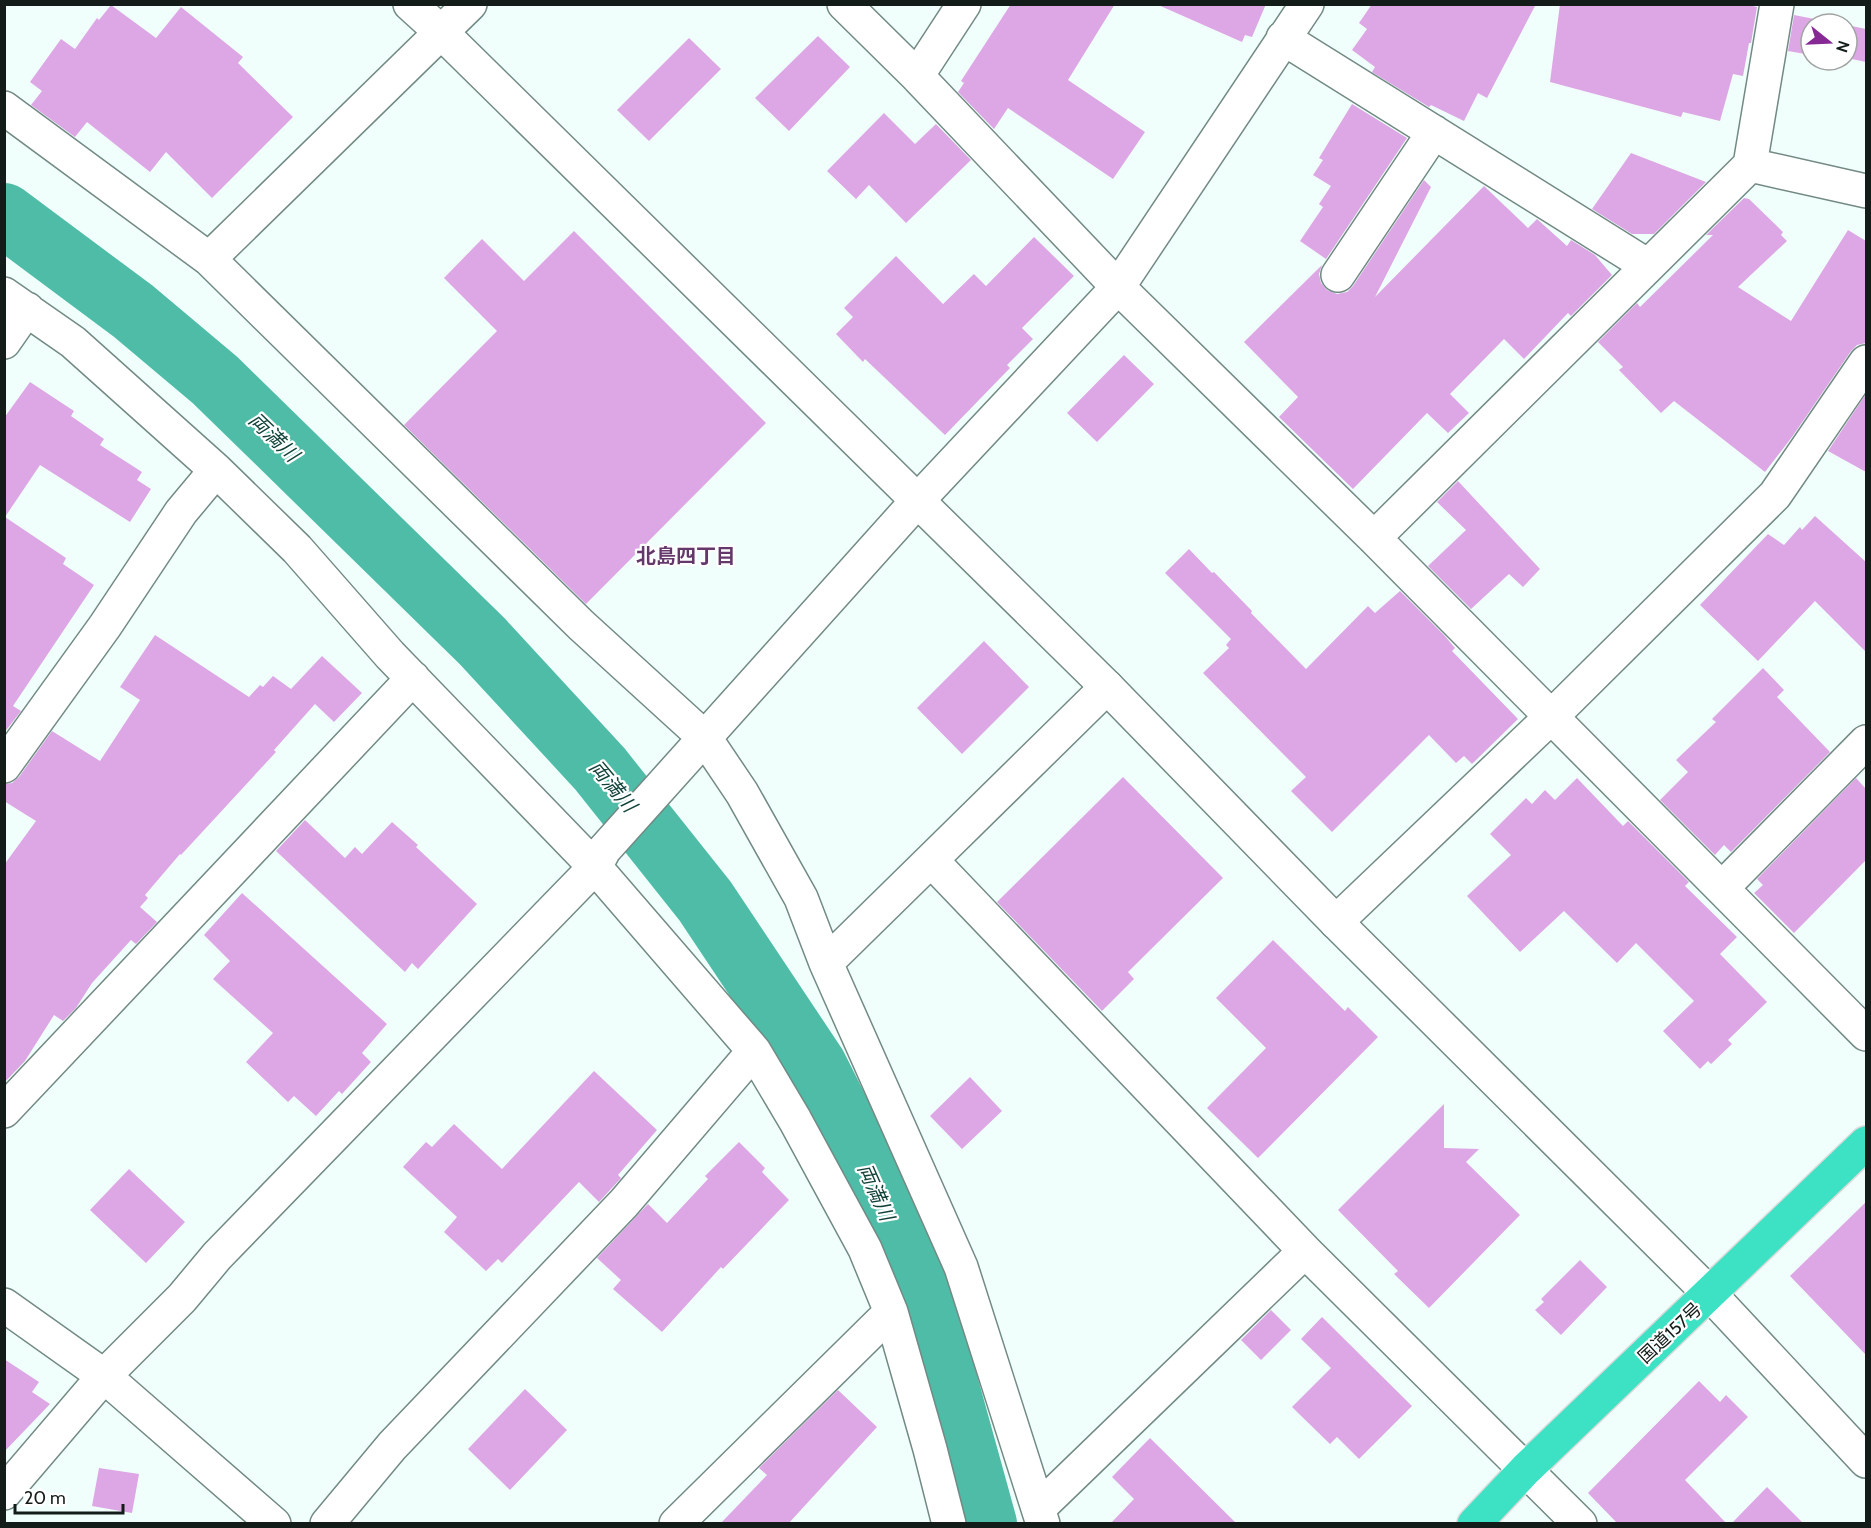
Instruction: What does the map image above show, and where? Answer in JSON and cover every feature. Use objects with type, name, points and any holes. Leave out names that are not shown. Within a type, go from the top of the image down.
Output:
[{"type":"highway","name":"国道157号","points":[[1474,1524],[1526,1469],[1866,1143]]},
{"type":"street","points":[[410,4],[1107,687],[1336,922],[1710,1294],[1866,1461]]},
{"type":"street","points":[[209,260],[470,4]]},
{"type":"street","points":[[844,4],[917,76],[1118,287],[1374,538],[1866,1034]]},
{"type":"street","points":[[917,76],[964,4]]},
{"type":"street","points":[[4,1493],[104,1376],[182,1298],[217,1256],[600,858],[918,500],[1118,287],[1306,4]]},
{"type":"street","points":[[1374,538],[1750,165],[1777,4]]},
{"type":"street","points":[[1283,38],[1648,266]]},
{"type":"street","points":[[4,108],[209,260],[581,625],[705,738],[742,793],[801,898],[826,963],[961,1267],[1041,1516],[1305,1251]]},
{"type":"street","points":[[1338,275],[1434,132]]},
{"type":"street","points":[[1750,165],[1866,191]]},
{"type":"street","points":[[4,342],[16,302],[73,342],[216,470],[297,549],[413,678],[600,858],[754,1051],[795,1120],[865,1249],[891,1312],[949,1524]]},
{"type":"street","points":[[1336,922],[1552,716],[1775,495],[1866,362]]},
{"type":"street","points":[[4,766],[105,626],[181,512],[216,470]]},
{"type":"street","points":[[4,1111],[413,678]]},
{"type":"street","points":[[826,963],[1107,687]]},
{"type":"street","points":[[1722,888],[1866,742]]},
{"type":"street","points":[[931,860],[1305,1251],[1580,1524]]},
{"type":"street","points":[[327,1524],[392,1446],[624,1203],[754,1051]]},
{"type":"street","points":[[4,1305],[104,1376],[274,1524]]},
{"type":"street","points":[[676,1524],[891,1312]]},
{"type":"building","points":[[1011,4],[1115,4],[1068,80],[1145,132],[1113,179],[1008,108],[994,129],[958,92],[964,83],[961,81]]},
{"type":"building","points":[[1156,4],[1266,4],[1252,37],[1245,35],[1242,42]]},
{"type":"building","points":[[1372,4],[1536,4],[1487,98],[1478,93],[1464,121],[1431,105],[1429,107],[1372,72],[1375,67],[1352,50],[1367,29],[1359,23]]},
{"type":"building","points":[[1560,4],[1744,4],[1757,7],[1743,76],[1733,74],[1720,121],[1683,112],[1681,117],[1550,82]]},
{"type":"building","points":[[111,5],[156,38],[181,7],[243,57],[238,63],[293,117],[212,198],[166,152],[150,172],[87,122],[75,137],[31,105],[42,91],[30,82],[61,39],[75,49],[97,18],[99,20]]},
{"type":"building","points":[[1794,15],[1799,16],[1799,53],[1788,51]]},
{"type":"building","points":[[1859,28],[1866,29],[1866,62],[1859,61]]},
{"type":"building","points":[[818,36],[850,67],[789,131],[755,98]]},
{"type":"building","points":[[689,38],[721,69],[649,141],[617,110]]},
{"type":"building","points":[[1352,104],[1407,138],[1326,259],[1300,241],[1323,207],[1319,204],[1331,186],[1313,175],[1323,160],[1319,158]]},
{"type":"building","points":[[884,113],[915,144],[936,124],[971,160],[906,223],[869,185],[856,199],[827,171]]},
{"type":"building","points":[[1631,153],[1706,182],[1654,234],[1632,234],[1592,209]]},
{"type":"building","points":[[1424,180],[1431,187],[1375,297],[1484,186],[1528,228],[1537,219],[1567,246],[1571,240],[1595,255],[1612,275],[1571,316],[1568,313],[1524,359],[1504,339],[1450,394],[1469,413],[1448,433],[1427,413],[1353,489],[1279,417],[1298,397],[1244,342],[1322,265],[1319,274],[1321,283],[1327,290],[1337,294],[1347,292]]},
{"type":"building","points":[[1744,198],[1749,199],[1783,232],[1781,235],[1787,241],[1738,287],[1791,321],[1848,230],[1866,241],[1866,343],[1857,345],[1851,351],[1765,472],[1674,401],[1661,413],[1619,370],[1623,367],[1598,342],[1637,303],[1640,307],[1713,235],[1706,235]]},
{"type":"building","points":[[574,231],[766,423],[586,604],[404,425],[497,331],[444,278],[482,239],[524,281]]},
{"type":"building","points":[[1034,237],[1074,276],[1022,328],[1033,339],[1007,365],[1010,368],[945,435],[865,359],[863,362],[836,334],[853,317],[844,308],[896,256],[943,304],[974,274],[986,286]]},
{"type":"building","points":[[1124,355],[1154,384],[1097,442],[1067,413]]},
{"type":"building","points":[[30,382],[74,411],[71,416],[104,439],[100,445],[142,472],[137,480],[151,489],[130,522],[40,465],[5,517],[66,558],[63,564],[94,585],[13,706],[21,711],[4,733],[4,418]]},
{"type":"building","points":[[1866,394],[1866,472],[1828,451]]},
{"type":"building","points":[[1458,481],[1540,569],[1523,587],[1509,574],[1471,609],[1428,566],[1466,530],[1437,502]]},
{"type":"building","points":[[1815,516],[1866,562],[1866,652],[1815,601],[1758,661],[1700,605],[1768,534],[1784,545],[1800,527],[1802,530]]},
{"type":"building","points":[[1189,549],[1212,573],[1214,572],[1306,669],[1368,606],[1375,613],[1400,591],[1444,635],[1455,648],[1452,651],[1518,719],[1472,764],[1464,756],[1456,763],[1429,735],[1332,832],[1291,791],[1306,777],[1203,673],[1229,648],[1226,645],[1231,639],[1165,573]]},
{"type":"building","points":[[155,635],[249,697],[273,676],[291,689],[322,656],[362,693],[334,722],[315,704],[274,750],[276,752],[180,854],[145,895],[148,898],[140,907],[157,922],[136,944],[131,940],[92,983],[76,1008],[63,1021],[54,1015],[25,1061],[4,1083],[4,865],[36,821],[4,801],[4,784],[12,783],[19,777],[52,731],[100,761],[140,700],[120,687]]},
{"type":"building","points":[[984,641],[1029,687],[962,754],[917,708]]},
{"type":"building","points":[[1763,668],[1784,690],[1777,697],[1830,752],[1731,852],[1724,845],[1715,855],[1660,800],[1688,772],[1676,760],[1716,722],[1712,719]]},
{"type":"building","points":[[1123,777],[1223,878],[1128,972],[1134,979],[1102,1011],[997,902]]},
{"type":"building","points":[[1577,778],[1623,826],[1628,821],[1689,882],[1685,886],[1737,937],[1720,954],[1767,1002],[1728,1040],[1732,1044],[1711,1064],[1708,1061],[1700,1069],[1663,1031],[1694,1001],[1636,943],[1617,963],[1564,911],[1520,952],[1467,896],[1511,855],[1490,834],[1526,798],[1532,804],[1545,790],[1555,800]]},
{"type":"building","points":[[1856,778],[1866,789],[1866,860],[1794,933],[1754,893],[1763,885],[1757,879]]},
{"type":"building","points":[[305,820],[345,858],[355,847],[362,854],[392,822],[477,904],[418,969],[412,963],[405,972],[276,851]]},
{"type":"building","points":[[242,893],[387,1024],[362,1053],[371,1062],[342,1094],[339,1091],[316,1116],[294,1096],[288,1102],[246,1062],[273,1033],[213,979],[230,961],[204,935]]},
{"type":"building","points":[[1273,940],[1345,1011],[1348,1007],[1378,1037],[1258,1158],[1207,1108],[1266,1048],[1216,998]]},
{"type":"building","points":[[594,1071],[657,1130],[618,1175],[621,1178],[599,1202],[579,1182],[502,1263],[498,1259],[486,1271],[444,1232],[457,1217],[403,1167],[426,1142],[432,1147],[454,1124],[502,1169]]},
{"type":"building","points":[[970,1077],[1002,1111],[962,1149],[930,1116]]},
{"type":"building","points":[[1444,1104],[1444,1148],[1479,1149],[1466,1162],[1520,1215],[1429,1308],[1394,1274],[1398,1271],[1338,1210]]},
{"type":"building","points":[[739,1142],[765,1168],[762,1172],[789,1200],[723,1269],[721,1267],[662,1332],[613,1289],[621,1280],[597,1258],[648,1204],[667,1223],[708,1179],[705,1176]]},
{"type":"building","points":[[129,1169],[185,1222],[146,1263],[90,1210]]},
{"type":"building","points":[[1866,1202],[1866,1355],[1790,1276]]},
{"type":"building","points":[[1580,1260],[1607,1287],[1561,1335],[1535,1310],[1544,1302],[1541,1299]]},
{"type":"building","points":[[1271,1310],[1291,1330],[1261,1360],[1241,1340]]},
{"type":"building","points":[[1322,1317],[1412,1406],[1359,1459],[1337,1437],[1330,1444],[1292,1407],[1331,1368],[1301,1339]]},
{"type":"building","points":[[4,1359],[39,1382],[32,1392],[50,1404],[4,1452]]},
{"type":"building","points":[[1699,1381],[1720,1402],[1726,1395],[1748,1417],[1685,1480],[1727,1524],[1618,1524],[1588,1493]]},
{"type":"building","points":[[525,1389],[567,1430],[510,1490],[468,1449]]},
{"type":"building","points":[[838,1390],[877,1427],[788,1524],[720,1524],[767,1475],[759,1468]]},
{"type":"building","points":[[1150,1438],[1237,1524],[1110,1524],[1134,1499],[1112,1477]]},
{"type":"building","points":[[99,1468],[139,1474],[132,1513],[92,1506]]},
{"type":"building","points":[[1767,1487],[1804,1524],[1731,1524]]},
{"type":"waterway","name":"両満川","points":[[4,215],[133,311],[215,380],[482,641],[600,769],[705,901],[815,1066],[879,1193],[927,1314],[985,1524]]},
{"type":"district","name":"北島四丁目","points":[[686,556]]}]
